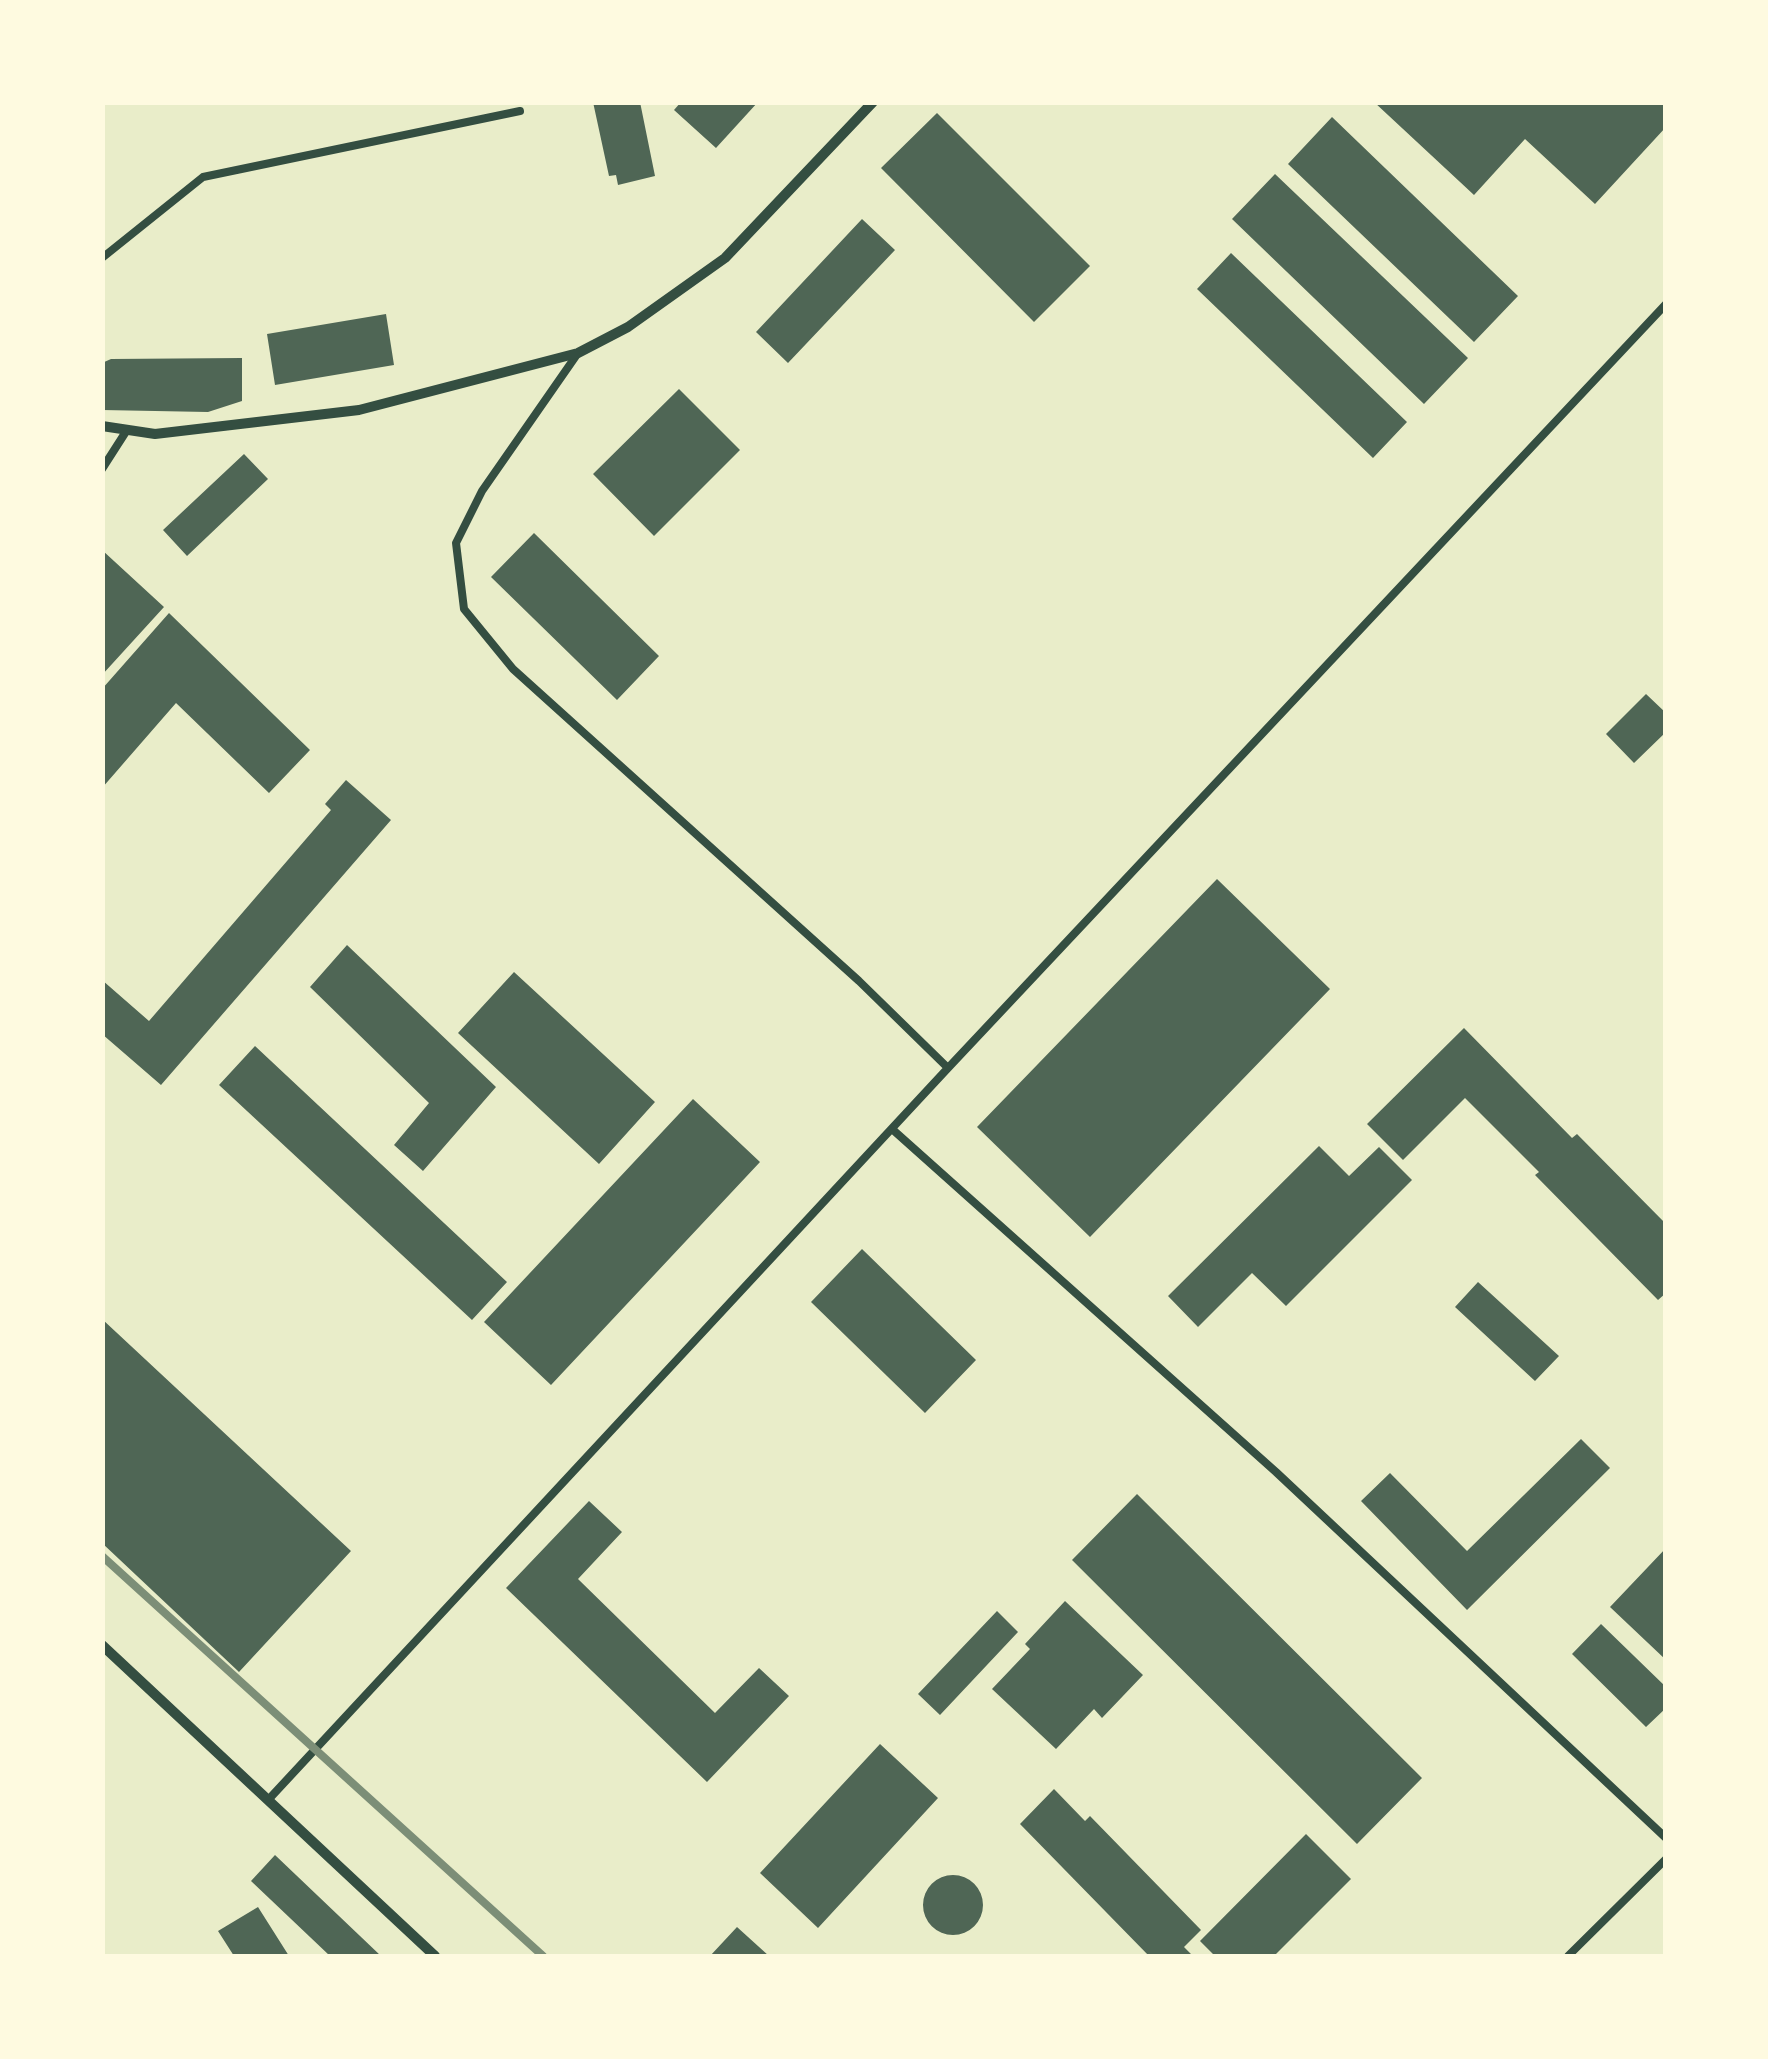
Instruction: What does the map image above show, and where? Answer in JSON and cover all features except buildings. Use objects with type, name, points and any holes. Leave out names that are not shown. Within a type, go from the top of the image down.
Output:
[{"type":"street","points":[[102,426],[155,434],[359,410],[578,353],[628,328],[725,258],[872,102]]},
{"type":"street","points":[[102,1645],[434,1956]]},
{"type":"lane","points":[[102,258],[203,177],[520,111]]},
{"type":"lane","points":[[269,1799],[1666,304]]},
{"type":"lane","points":[[578,353],[482,491],[456,543],[464,609],[513,669],[859,981],[948,1068]]},
{"type":"lane","points":[[102,469],[128,430]]},
{"type":"lane","points":[[892,1129],[1276,1472],[1666,1838]]},
{"type":"lane","points":[[1568,1956],[1666,1860]]},
{"type":"railway","points":[[102,1556],[543,1956]]}]
